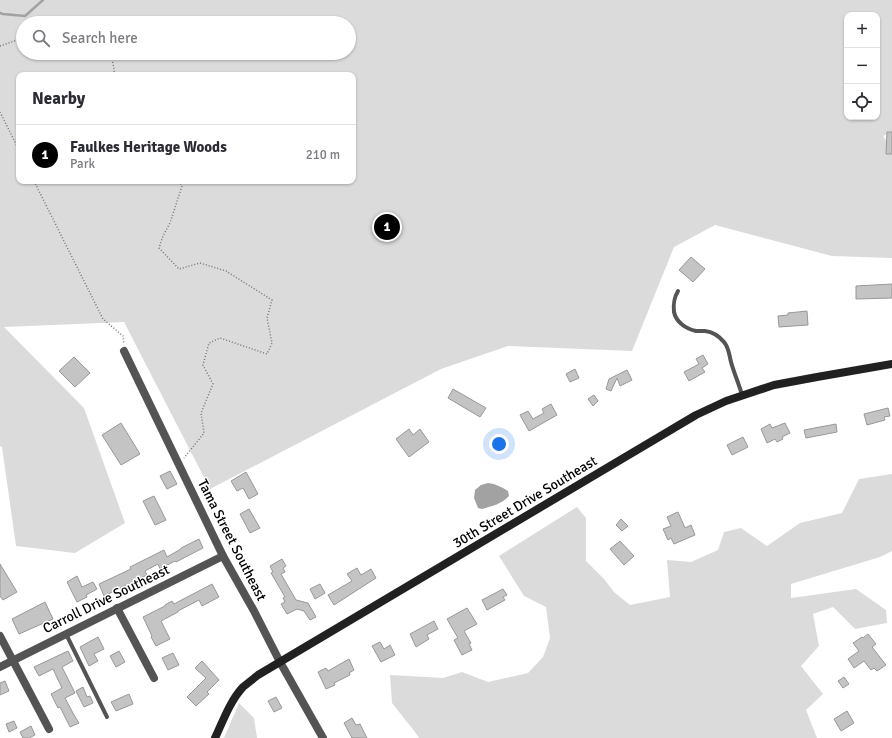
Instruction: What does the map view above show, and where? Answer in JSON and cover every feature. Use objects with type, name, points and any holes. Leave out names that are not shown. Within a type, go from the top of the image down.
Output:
[{"type":"main road","name":"30th Street Drive Southeast","points":[[215,738],[230,707],[242,688],[258,675],[683,423],[726,401],[774,385],[892,364]]},
{"type":"street","name":"Tama Street Southeast","points":[[124,350],[223,556],[323,738]]},
{"type":"street","name":"Carroll Drive Southeast","points":[[0,666],[223,556]]},
{"type":"street","points":[[117,608],[154,678]]},
{"type":"street","points":[[0,636],[49,729]]},
{"type":"lane","points":[[678,291],[674,298],[673,306],[675,315],[679,322],[686,328],[695,331],[705,331],[721,338],[730,352],[731,361],[742,395]]},
{"type":"lane","points":[[66,634],[107,717]]},
{"type":"path","points":[[0,46],[16,40]]},
{"type":"path","points":[[112,60],[114,72]]},
{"type":"path","points":[[0,112],[16,144]]},
{"type":"path","points":[[36,184],[103,319],[123,336],[124,350]]},
{"type":"path","points":[[179,464],[204,432],[201,413],[213,384],[203,365],[209,343],[220,338],[267,354],[272,343],[267,318],[272,300],[226,271],[200,263],[179,269],[160,248],[162,236],[170,223],[182,186],[181,184]]},
{"type":"shaded area","points":[[0,0],[892,0],[892,132],[883,136],[892,149],[892,258],[832,256],[715,225],[674,247],[632,351],[508,346],[441,369],[210,489],[124,322],[4,327],[84,408],[125,523],[75,553],[16,546],[2,447],[0,446]]},
{"type":"shaded area","points":[[892,474],[892,551],[880,557],[791,584],[791,598],[856,589],[886,610],[887,623],[855,629],[833,607],[813,614],[819,646],[801,666],[823,694],[806,710],[817,738],[419,738],[392,703],[390,675],[443,678],[462,672],[488,682],[528,673],[543,657],[550,638],[546,607],[524,596],[499,556],[577,507],[586,518],[586,561],[604,579],[614,592],[630,605],[670,597],[667,560],[691,562],[718,550],[724,532],[741,528],[767,546],[800,523],[842,513],[859,479]]},
{"type":"shaded area","points":[[488,483],[508,491],[509,496],[497,504],[482,509],[478,508],[474,498],[475,490],[481,485]]},
{"type":"shaded area","points":[[239,703],[254,718],[257,738],[224,738]]},
{"type":"building","points":[[887,132],[892,132],[892,154],[886,154]]},
{"type":"building","points":[[691,257],[705,269],[693,282],[679,270]]},
{"type":"building","points":[[892,284],[892,298],[856,299],[856,286]]},
{"type":"building","points":[[807,311],[808,325],[779,327],[778,316],[788,315],[788,313]]},
{"type":"building","points":[[703,355],[708,364],[702,368],[705,372],[689,381],[684,372],[699,364],[696,359]]},
{"type":"building","points":[[74,357],[90,373],[75,387],[59,371]]},
{"type":"building","points":[[575,369],[579,378],[570,382],[566,374]]},
{"type":"building","points":[[627,370],[632,380],[620,386],[617,378],[611,391],[606,389],[609,379]]},
{"type":"building","points":[[453,389],[486,408],[480,417],[448,398]]},
{"type":"building","points":[[594,395],[598,401],[593,406],[588,399]]},
{"type":"building","points":[[551,404],[557,415],[529,431],[520,415],[528,411],[533,419],[544,413],[542,409]]},
{"type":"building","points":[[888,408],[890,416],[884,417],[885,420],[867,425],[864,414]]},
{"type":"building","points":[[121,423],[140,454],[121,465],[102,435]]},
{"type":"building","points":[[785,423],[790,433],[782,437],[783,439],[777,442],[775,439],[767,443],[761,429],[770,424],[772,428]]},
{"type":"building","points":[[836,424],[837,432],[806,438],[804,430]]},
{"type":"building","points":[[409,429],[413,435],[420,429],[429,442],[409,457],[396,439]]},
{"type":"building","points":[[743,437],[748,447],[732,455],[727,445]]},
{"type":"building","points":[[170,471],[177,484],[167,489],[160,476]]},
{"type":"building","points":[[246,472],[258,494],[249,499],[243,488],[237,491],[231,481]]},
{"type":"building","points":[[154,496],[166,520],[155,525],[143,501]]},
{"type":"building","points":[[249,509],[260,528],[250,533],[240,514]]},
{"type":"building","points":[[678,512],[685,528],[691,525],[695,535],[674,544],[671,538],[668,540],[663,529],[671,526],[667,517]]},
{"type":"building","points":[[621,519],[628,526],[622,531],[616,525]]},
{"type":"building","points":[[199,539],[203,548],[160,569],[158,564],[145,571],[147,575],[104,596],[99,584],[131,569],[130,567],[164,550],[167,557]]},
{"type":"building","points":[[620,541],[634,556],[624,565],[610,549]]},
{"type":"building","points":[[282,559],[286,566],[283,568],[285,572],[281,574],[296,600],[308,603],[316,617],[310,620],[304,611],[297,609],[287,614],[281,604],[285,602],[283,598],[285,597],[271,573],[273,572],[270,566]]},
{"type":"building","points":[[0,564],[17,592],[3,600],[0,596]]},
{"type":"building","points":[[357,568],[361,575],[371,569],[376,578],[334,605],[328,595],[352,581],[347,574]]},
{"type":"building","points":[[77,576],[82,587],[93,582],[97,589],[86,595],[87,597],[77,602],[67,582]]},
{"type":"building","points":[[212,584],[219,597],[202,606],[199,600],[161,621],[170,639],[156,646],[143,617],[172,601],[174,604]]},
{"type":"building","points":[[320,584],[325,593],[315,599],[310,589]]},
{"type":"building","points":[[503,589],[507,595],[503,597],[505,600],[487,610],[482,600]]},
{"type":"building","points":[[45,602],[53,619],[19,634],[12,619]]},
{"type":"building","points":[[467,608],[477,624],[464,631],[471,643],[469,644],[472,650],[462,655],[454,640],[458,638],[447,619]]},
{"type":"building","points":[[434,621],[438,629],[427,635],[429,639],[416,647],[410,634]]},
{"type":"building","points":[[868,634],[876,644],[872,647],[886,665],[877,671],[874,668],[871,670],[864,661],[854,668],[848,659],[859,651],[853,643]]},
{"type":"building","points":[[98,637],[104,649],[94,654],[98,661],[89,666],[80,647]]},
{"type":"building","points":[[380,642],[384,649],[390,645],[395,655],[381,662],[372,646]]},
{"type":"building","points":[[68,651],[73,661],[62,667],[75,693],[65,698],[79,723],[70,727],[60,707],[58,708],[51,694],[62,688],[53,669],[39,676],[34,667]]},
{"type":"building","points":[[119,651],[125,662],[116,667],[110,656]]},
{"type":"building","points":[[173,653],[179,665],[168,670],[162,658]]},
{"type":"building","points":[[349,659],[354,670],[349,673],[350,675],[326,689],[318,672],[326,668],[328,671]]},
{"type":"building","points":[[202,661],[219,680],[207,692],[209,694],[196,706],[187,697],[206,678],[195,668]]},
{"type":"building","points":[[844,677],[849,684],[843,688],[838,681]]},
{"type":"building","points":[[5,681],[9,691],[0,695],[0,683]]},
{"type":"building","points":[[83,687],[87,697],[90,696],[93,703],[84,707],[76,691]]},
{"type":"building","points":[[129,694],[133,704],[116,711],[111,702]]},
{"type":"building","points":[[276,697],[282,708],[274,712],[268,701]]},
{"type":"building","points":[[847,711],[854,723],[841,731],[834,719]]},
{"type":"building","points":[[352,718],[356,725],[360,724],[367,738],[352,738],[344,723]]},
{"type":"building","points":[[14,721],[17,728],[9,732],[6,724]]},
{"type":"building","points":[[31,726],[35,735],[29,738],[23,738],[20,732]]},
{"type":"waterway","points":[[0,13],[25,16],[43,0]]},
{"type":"place","name":"Faulkes Heritage Woods","points":[[387,227]]}]
